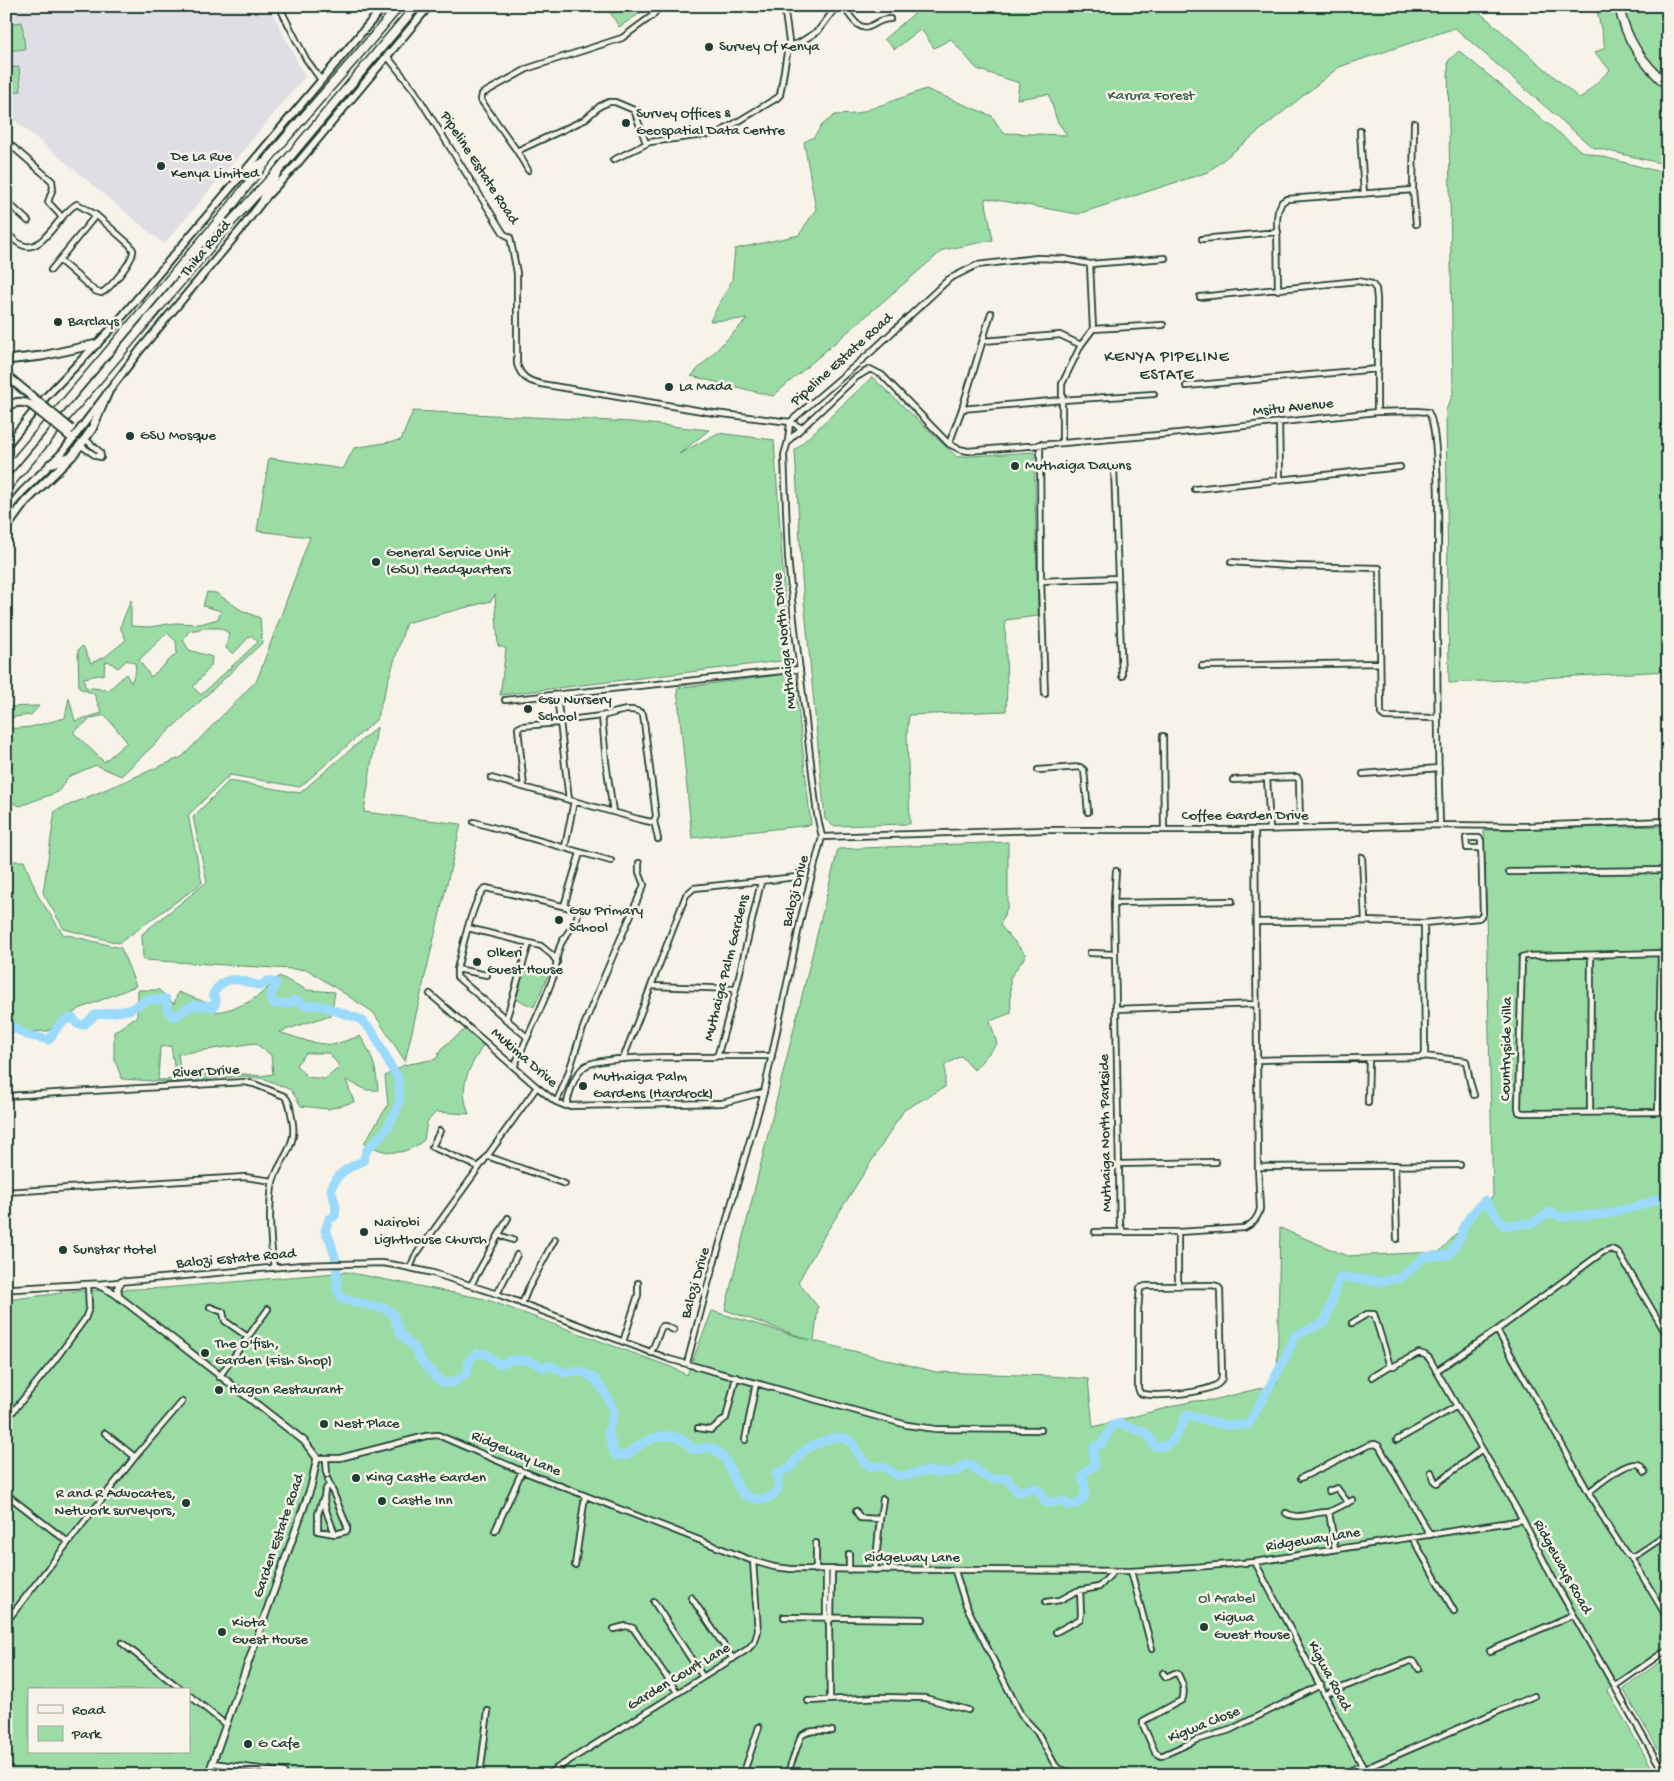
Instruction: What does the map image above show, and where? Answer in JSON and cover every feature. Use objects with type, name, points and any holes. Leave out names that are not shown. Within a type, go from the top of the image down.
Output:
[{"type":"highway","name":"Thika Road","points":[[6,473],[233,204],[264,162],[312,109],[399,6]]},
{"type":"highway","name":"Thika Road","points":[[6,488],[230,223],[277,172],[416,6]]},
{"type":"highway","points":[[1619,6],[1625,29],[1635,51],[1648,67],[1668,86]]},
{"type":"highway","points":[[237,178],[264,162]]},
{"type":"highway","points":[[264,199],[277,172]]},
{"type":"main road","name":"Thika Road","points":[[6,446],[43,400],[97,344],[384,6]]},
{"type":"main road","name":"Thika Road","points":[[6,511],[50,464],[72,434],[264,199],[296,165],[429,6]]},
{"type":"main road","points":[[6,360],[42,356],[97,344]]},
{"type":"main road","points":[[6,374],[33,403],[72,434]]},
{"type":"main road","points":[[6,528],[25,502],[72,456],[83,442],[92,429],[108,392]]},
{"type":"main road","points":[[6,407],[15,402],[33,403]]},
{"type":"main road","points":[[50,464],[72,456]]},
{"type":"street","points":[[279,6],[306,59],[321,80]]},
{"type":"street","points":[[528,170],[517,151],[486,109],[481,100],[482,94],[529,68],[622,38],[652,16],[660,6]]},
{"type":"street","points":[[613,160],[646,143],[719,133],[778,98],[789,31],[784,6]]},
{"type":"street","points":[[788,46],[799,44],[818,31],[834,10],[840,8],[845,9],[853,21],[864,27],[870,27],[883,19],[890,19]]},
{"type":"street","name":"Pipeline Estate Road","points":[[387,56],[414,90],[504,234],[510,237],[517,273],[518,364],[521,375],[540,384],[714,413],[790,422],[870,353],[949,279],[977,265],[1037,258],[1061,258],[1090,264],[1165,258]]},
{"type":"street","points":[[517,151],[584,120],[600,106],[615,102],[634,110],[646,143]]},
{"type":"street","points":[[1414,124],[1413,190],[1416,224]]},
{"type":"street","points":[[1360,132],[1364,194]]},
{"type":"street","points":[[6,141],[52,180],[53,188],[48,202],[62,217]]},
{"type":"street","points":[[1278,290],[1278,211],[1282,202],[1287,199],[1413,190]]},
{"type":"street","points":[[6,201],[28,221]]},
{"type":"street","points":[[6,233],[21,245],[36,246],[42,242],[62,217],[77,204],[96,215],[122,237],[133,250],[132,258],[108,288],[101,293],[95,291],[59,260]]},
{"type":"street","points":[[51,270],[96,215]]},
{"type":"street","points":[[1202,239],[1278,232]]},
{"type":"street","points":[[1062,442],[1062,384],[1081,345],[1093,329],[1090,264]]},
{"type":"street","points":[[1200,297],[1358,282],[1372,284],[1376,288],[1377,298],[1377,412]]},
{"type":"street","points":[[788,441],[855,378],[872,369],[882,375],[949,444],[962,410],[991,313]]},
{"type":"street","points":[[1093,329],[1163,325]]},
{"type":"street","points":[[984,341],[1060,335],[1081,345]]},
{"type":"street","points":[[1186,386],[1378,369]]},
{"type":"street","points":[[962,410],[1062,400],[1154,394]]},
{"type":"street","name":"Msitu Avenue","points":[[949,444],[959,449],[968,450],[1170,434],[1377,412],[1426,411],[1433,420],[1437,471],[1440,825]]},
{"type":"street","points":[[788,441],[790,422],[802,428]]},
{"type":"street","points":[[1279,422],[1280,479]]},
{"type":"street","name":"Muthaiga North Drive","points":[[788,441],[784,455],[788,557],[817,814],[822,837]]},
{"type":"street","points":[[1040,444],[1041,582],[1045,694]]},
{"type":"street","points":[[1195,489],[1400,466]]},
{"type":"street","points":[[1114,467],[1122,676]]},
{"type":"street","points":[[1231,562],[1290,566],[1379,568],[1381,716],[1438,718]]},
{"type":"street","points":[[1041,582],[1118,578]]},
{"type":"street","points":[[1202,666],[1379,663]]},
{"type":"street","points":[[505,700],[800,669]]},
{"type":"street","points":[[557,695],[559,723],[572,800],[565,847]]},
{"type":"street","points":[[577,719],[630,710],[636,710],[643,714],[656,816],[654,821],[658,839]]},
{"type":"street","points":[[602,716],[613,812]]},
{"type":"street","points":[[524,787],[518,728],[522,726],[559,723]]},
{"type":"street","points":[[1163,736],[1164,829]]},
{"type":"street","points":[[1038,770],[1075,767],[1084,770],[1086,772],[1088,812]]},
{"type":"street","points":[[1363,774],[1439,768]]},
{"type":"street","points":[[1233,780],[1296,777],[1299,780],[1300,828]]},
{"type":"street","points":[[491,778],[648,822],[654,821]]},
{"type":"street","points":[[1267,778],[1270,829]]},
{"type":"street","name":"Coffee Garden Drive","points":[[822,837],[1043,830],[1255,830],[1440,825],[1524,826],[1668,821]]},
{"type":"street","points":[[474,822],[611,861]]},
{"type":"street","name":"Muthaiga North Parkside","points":[[1116,871],[1114,904],[1120,1224],[1123,1232],[1178,1232],[1244,1228],[1253,1222],[1260,1209],[1255,830]]},
{"type":"street","name":"Balozi Drive","points":[[687,1363],[764,1092],[802,913],[822,837]]},
{"type":"street","points":[[1256,922],[1424,922],[1479,918],[1483,914],[1481,848]]},
{"type":"street","points":[[564,906],[580,853]]},
{"type":"street","points":[[1362,857],[1365,921]]},
{"type":"street","points":[[556,1102],[600,987],[644,885],[639,872],[639,863]]},
{"type":"street","points":[[1509,872],[1668,870]]},
{"type":"street","name":"Muthaiga Palm Gardens","points":[[623,1059],[686,895],[694,888],[797,877]]},
{"type":"street","name":"Muthaiga Palm Gardens","points":[[566,1106],[574,1080],[585,1066],[623,1059],[716,1056],[720,1052],[761,882]]},
{"type":"street","points":[[514,1067],[554,975],[558,949],[578,914],[575,909],[486,888],[480,893],[468,928],[457,970],[457,977],[527,1036]]},
{"type":"street","points":[[1114,904],[1232,902]]},
{"type":"street","points":[[1424,922],[1424,1056]]},
{"type":"street","points":[[468,928],[529,943],[545,949],[557,963]]},
{"type":"street","points":[[506,1020],[529,943]]},
{"type":"street","points":[[1090,953],[1115,954]]},
{"type":"street","points":[[1658,1112],[1661,954]]},
{"type":"street","points":[[1590,1112],[1591,955],[1668,954]]},
{"type":"street","name":"Countryside Villa","points":[[1591,955],[1522,957],[1519,1112],[1668,1112]]},
{"type":"street","points":[[457,970],[487,975]]},
{"type":"street","points":[[652,986],[736,989]]},
{"type":"street","name":"Mukima Drive","points":[[430,994],[537,1087],[556,1102],[566,1106],[722,1103],[764,1092]]},
{"type":"street","points":[[1116,1009],[1256,1004]]},
{"type":"street","points":[[716,1056],[772,1056]]},
{"type":"street","points":[[1257,1060],[1424,1056],[1466,1060],[1474,1095]]},
{"type":"street","points":[[1368,1104],[1369,1058]]},
{"type":"street","name":"River Drive","points":[[6,1096],[244,1082],[284,1096],[289,1104],[293,1135],[273,1181],[269,1224],[274,1268]]},
{"type":"street","points":[[537,1087],[415,1256],[410,1268],[433,1273],[497,1294],[651,1353],[920,1427],[936,1429],[1041,1430]]},
{"type":"street","points":[[440,1131],[432,1147],[479,1167]]},
{"type":"street","points":[[487,1156],[565,1184]]},
{"type":"street","points":[[1119,1164],[1216,1162]]},
{"type":"street","points":[[1395,1165],[1397,1239]]},
{"type":"street","points":[[1258,1167],[1460,1165]]},
{"type":"street","points":[[6,1192],[245,1177],[273,1181]]},
{"type":"street","points":[[471,1286],[508,1218]]},
{"type":"street","points":[[1095,1232],[1123,1232]]},
{"type":"street","points":[[1178,1232],[1178,1286]]},
{"type":"street","points":[[499,1235],[513,1240]]},
{"type":"street","points":[[522,1304],[534,1277],[556,1239]]},
{"type":"street","points":[[1436,1371],[1497,1330],[1603,1252],[1611,1249],[1618,1252],[1668,1337]]},
{"type":"street","points":[[497,1294],[517,1255]]},
{"type":"street","name":"Balozi Estate Road","points":[[96,1284],[274,1268],[382,1263],[410,1268]]},
{"type":"street","points":[[120,1298],[118,1285],[123,1281]]},
{"type":"street","points":[[622,1342],[638,1295],[638,1283]]},
{"type":"street","points":[[6,1420],[55,1360],[85,1319],[89,1308],[88,1284]]},
{"type":"street","points":[[6,1289],[96,1284]]},
{"type":"street","name":"Garden Estate Road","points":[[96,1284],[120,1298],[304,1441],[317,1458],[311,1487],[208,1775]]},
{"type":"street","points":[[1212,1285],[1220,1289],[1221,1381],[1216,1386],[1197,1391],[1166,1396],[1145,1395],[1140,1393],[1138,1388],[1138,1293],[1140,1288],[1146,1286],[1178,1286],[1212,1285]]},
{"type":"street","points":[[210,1307],[223,1312],[225,1321],[248,1337]]},
{"type":"street","points":[[219,1376],[268,1309]]},
{"type":"street","points":[[1352,1323],[1367,1314],[1374,1314],[1376,1316],[1390,1366],[1372,1377]]},
{"type":"street","points":[[651,1353],[662,1326],[674,1330]]},
{"type":"street","points":[[1497,1330],[1589,1492],[1668,1619]]},
{"type":"street","name":"Ridgeways Road","points":[[1390,1366],[1394,1366],[1419,1353],[1425,1354],[1429,1358],[1665,1775]]},
{"type":"street","points":[[698,1428],[711,1430],[725,1421],[736,1377]]},
{"type":"street","points":[[745,1440],[756,1383]]},
{"type":"street","points":[[6,1622],[135,1457],[182,1402]]},
{"type":"street","points":[[1397,1440],[1457,1406]]},
{"type":"street","points":[[105,1433],[135,1457]]},
{"type":"street","name":"Ridgeway Lane","points":[[317,1458],[326,1459],[355,1455],[426,1436],[438,1435],[584,1496],[753,1561],[774,1567],[816,1570],[1131,1571],[1255,1562],[1522,1520]]},
{"type":"street","points":[[1301,1478],[1369,1445],[1375,1444],[1379,1446],[1430,1535]]},
{"type":"street","points":[[1431,1472],[1434,1482],[1437,1483],[1482,1449]]},
{"type":"street","points":[[326,1459],[328,1480],[347,1526],[347,1531],[335,1534],[318,1531],[318,1514],[328,1480]]},
{"type":"street","points":[[1589,1492],[1633,1463],[1640,1465],[1644,1472]]},
{"type":"street","points":[[495,1531],[522,1471]]},
{"type":"street","points":[[1328,1491],[1337,1488],[1348,1503]]},
{"type":"street","points":[[6,1494],[68,1542]]},
{"type":"street","points":[[576,1565],[584,1496]]},
{"type":"street","points":[[323,1498],[335,1534]]},
{"type":"street","points":[[875,1570],[882,1499]]},
{"type":"street","points":[[1286,1513],[1296,1516],[1329,1512],[1353,1500]]},
{"type":"street","points":[[856,1511],[860,1518],[880,1520]]},
{"type":"street","points":[[1329,1512],[1335,1549]]},
{"type":"street","points":[[1631,1557],[1668,1534]]},
{"type":"street","points":[[1412,1537],[1454,1611]]},
{"type":"street","points":[[816,1543],[816,1570]]},
{"type":"street","points":[[849,1554],[849,1570]]},
{"type":"street","name":"Garden Court Lane","points":[[546,1775],[748,1649],[755,1641],[758,1631],[753,1561]]},
{"type":"street","name":"Kigwa Road","points":[[1255,1562],[1367,1775]]},
{"type":"street","points":[[826,1570],[829,1617],[830,1698]]},
{"type":"street","points":[[829,1617],[832,1570]]},
{"type":"street","points":[[955,1571],[965,1603],[1021,1715],[1037,1732],[1055,1765],[1080,1775]]},
{"type":"street","points":[[1046,1602],[1060,1600],[1080,1590],[1101,1586],[1114,1571]]},
{"type":"street","points":[[1131,1571],[1152,1649]]},
{"type":"street","points":[[1056,1632],[1080,1619],[1080,1590]]},
{"type":"street","points":[[691,1597],[733,1659]]},
{"type":"street","points":[[654,1602],[703,1677]]},
{"type":"street","points":[[1490,1651],[1573,1614]]},
{"type":"street","points":[[784,1617],[923,1619]]},
{"type":"street","points":[[614,1629],[626,1626],[633,1628],[677,1692]]},
{"type":"street","points":[[122,1643],[179,1688]]},
{"type":"street","points":[[1615,1686],[1668,1649]]},
{"type":"street","points":[[1326,1694],[1410,1661],[1415,1662],[1419,1669]]},
{"type":"street","name":"Kigwa Close","points":[[1163,1673],[1166,1677],[1175,1673],[1178,1674],[1183,1686],[1184,1697],[1182,1700],[1143,1721],[1155,1752],[1160,1756],[1197,1740],[1230,1730],[1321,1686]]},
{"type":"street","points":[[190,1696],[226,1724]]},
{"type":"street","points":[[1341,1775],[1534,1696]]},
{"type":"street","points":[[808,1701],[830,1698],[925,1698],[968,1710]]},
{"type":"street","points":[[480,1775],[488,1712]]},
{"type":"street","points":[[743,1775],[759,1727]]},
{"type":"street","points":[[787,1775],[801,1736],[808,1732],[832,1730]]},
{"type":"street","points":[[212,1762],[284,1772],[284,1775]]},
{"type":"street","points":[[1655,1775],[1661,1768]]},
{"type":"shaded area","points":[[6,6],[269,6],[305,77],[164,244],[6,113]]},
{"type":"green space","points":[[608,6],[651,6],[619,27],[607,7]]},
{"type":"green space","name":"Karura Forest","points":[[923,6],[1472,6],[1580,99],[1610,70],[1595,53],[1605,47],[1596,6],[1668,6],[1668,165],[1592,147],[1455,28],[1339,67],[1208,172],[1078,214],[985,198],[993,240],[943,250],[773,396],[691,376],[747,319],[710,321],[732,280],[735,249],[799,235],[816,209],[804,142],[814,137],[822,125],[835,115],[856,114],[926,89],[992,116],[1003,133],[1067,135],[1057,121],[1049,94],[1017,99],[1019,83],[977,69],[951,39],[934,48],[921,29],[895,49],[884,39]]},
{"type":"green space","points":[[22,22],[25,49],[6,51],[6,24]]},
{"type":"green space","points":[[1459,51],[1581,151],[1668,174],[1668,671],[1449,683],[1446,410],[1453,394],[1448,61]]},
{"type":"green space","points":[[19,67],[21,91],[6,92],[6,68]]},
{"type":"green space","points":[[872,377],[957,457],[1034,452],[1038,616],[1005,620],[1006,711],[909,715],[907,734],[910,824],[833,826],[825,819],[802,578],[795,450]]},
{"type":"green space","points":[[413,411],[631,422],[709,430],[679,454],[718,433],[774,440],[789,660],[500,695],[506,648],[498,646],[495,595],[491,601],[406,623],[376,720],[300,787],[230,775],[188,815],[202,883],[119,943],[64,929],[43,893],[55,811],[182,757],[257,680],[310,537],[257,531],[269,458],[343,469],[354,448],[401,440]]},
{"type":"green space","points":[[207,592],[216,593],[241,610],[260,618],[262,643],[121,776],[96,765],[68,777],[58,792],[20,806],[6,800],[6,729],[31,727],[65,718],[69,698],[75,721],[102,713],[94,694],[79,688],[78,650],[83,646],[91,663],[105,657],[126,640],[120,627],[131,600],[131,626],[150,627],[175,623],[200,624],[218,619],[221,611],[203,606]],"holes":[[[220,628],[229,633],[226,648],[233,654],[251,635],[258,642],[201,695],[193,687],[211,666],[212,657],[189,650],[183,640],[189,631]],[[167,633],[176,641],[177,653],[151,677],[139,660]],[[127,660],[135,663],[136,671],[131,683],[126,674],[109,690],[85,687],[84,678],[104,674],[105,663],[108,661],[118,668]],[[105,715],[127,742],[104,762],[73,732],[92,718]]]},
{"type":"green space","points":[[787,674],[795,680],[811,825],[692,838],[677,688]]},
{"type":"green space","points":[[39,706],[31,715],[6,718],[6,707]]},
{"type":"green space","points":[[377,727],[364,812],[461,824],[405,1061],[373,1012],[308,970],[143,960],[142,934],[207,882],[193,817],[229,781],[300,793]]},
{"type":"green space","name":"Ol Arabel","points":[[1668,826],[1668,1645],[1607,1690],[1651,1766],[1643,1775],[6,1775],[6,1300],[78,1291],[164,1288],[346,1272],[485,1299],[671,1367],[687,1375],[712,1311],[810,1340],[725,1310],[838,849],[1008,842],[1008,906],[1000,925],[1026,955],[1010,978],[1011,1013],[990,1021],[997,1044],[974,1070],[961,1056],[945,1065],[945,1087],[904,1110],[824,1236],[798,1282],[818,1307],[814,1341],[936,1372],[1088,1379],[1093,1427],[1193,1401],[1213,1400],[1277,1384],[1280,1228],[1347,1256],[1439,1252],[1493,1196],[1484,830]]},
{"type":"green space","points":[[6,861],[24,861],[38,896],[63,934],[121,948],[136,986],[79,1009],[48,1031],[6,1033]]},
{"type":"green space","points":[[522,966],[548,976],[534,1007],[513,998]]},
{"type":"green space","points":[[279,976],[307,990],[335,992],[331,1015],[279,1032],[310,1042],[333,1045],[360,1036],[373,1062],[378,1090],[367,1090],[346,1080],[354,1102],[328,1109],[301,1106],[291,1090],[265,1079],[244,1076],[169,1082],[122,1079],[114,1058],[114,1032],[137,1016],[138,990],[159,990],[174,1004],[178,992],[205,1002],[217,1012],[245,1004],[272,984]],"holes":[[[255,1043],[271,1055],[273,1074],[261,1076],[237,1073],[216,1075],[181,1074],[178,1054]],[[171,1046],[176,1079],[158,1080],[160,1047]],[[306,1053],[329,1053],[340,1067],[325,1079],[307,1077],[296,1065]]]},
{"type":"green space","points":[[467,1028],[485,1042],[470,1068],[465,1084],[464,1093],[469,1114],[436,1112],[427,1122],[424,1140],[402,1152],[388,1152],[364,1143],[388,1105],[385,1076],[404,1065],[436,1059],[443,1047]]},
{"type":"green space","points":[[1668,1656],[1668,1766],[1623,1689]]},
{"type":"waterway","points":[[6,1025],[27,1035],[49,1040],[59,1026],[69,1019],[73,1018],[77,1024],[84,1025],[95,1015],[129,1010],[147,1000],[166,999],[167,1009],[173,1017],[194,1006],[214,1007],[216,1001],[213,994],[223,982],[234,979],[261,986],[267,981],[276,983],[270,997],[274,1004],[286,1004],[296,1000],[306,1006],[319,1005],[360,1019],[373,1032],[398,1078],[400,1099],[396,1112],[386,1130],[367,1150],[363,1161],[343,1172],[331,1189],[336,1206],[335,1216],[329,1219],[325,1231],[336,1260]]},
{"type":"waterway","points":[[337,1269],[337,1289],[342,1299],[387,1309],[393,1314],[400,1333],[416,1350],[421,1361],[444,1383],[454,1382],[467,1373],[470,1359],[478,1353],[486,1354],[498,1364],[516,1360],[527,1360],[543,1368],[549,1365],[565,1373],[575,1371],[591,1376],[602,1388],[614,1411],[608,1432],[615,1455],[626,1456],[642,1444],[660,1436],[677,1438],[685,1442],[693,1450],[707,1448],[715,1450],[725,1460],[742,1492],[754,1499],[764,1499],[773,1495],[777,1490],[776,1474],[791,1467],[802,1452],[811,1446],[834,1437],[844,1438],[851,1442],[864,1462],[872,1467],[881,1466],[897,1476],[925,1471],[940,1473],[958,1471],[966,1464],[971,1465],[987,1477],[996,1479],[1006,1477],[1017,1492],[1035,1488],[1041,1493],[1046,1503],[1063,1501],[1069,1506],[1083,1500],[1085,1488],[1082,1477],[1087,1470],[1095,1466],[1093,1453],[1095,1446],[1102,1444],[1113,1425],[1120,1423],[1144,1432],[1148,1435],[1154,1446],[1167,1445],[1171,1442],[1187,1415],[1224,1425],[1248,1425],[1285,1359],[1295,1336],[1325,1322],[1340,1277],[1382,1282],[1402,1277],[1424,1257],[1449,1255],[1461,1236],[1464,1225],[1485,1200],[1504,1226],[1533,1223],[1550,1212],[1561,1217],[1607,1214],[1643,1205],[1668,1195]]},
{"type":"place","name":"Survey Of Kenya","points":[[709,47]]},
{"type":"place","name":"Survey Offices & Geospatial Data Centre","points":[[626,123]]},
{"type":"place","name":"De La Rue Kenya Limited","points":[[161,166]]},
{"type":"place","name":"Barclays","points":[[58,322]]},
{"type":"place","name":"La Mada","points":[[669,387]]},
{"type":"place","name":"GSU Mosque","points":[[130,436]]},
{"type":"place","name":"Muthaiga Dawns","points":[[1015,466]]},
{"type":"place","name":"General Service Unit (GSU) Headquarters","points":[[376,562]]},
{"type":"place","name":"Gsu Nursery School","points":[[528,709]]},
{"type":"place","name":"Gsu Primary School","points":[[559,920]]},
{"type":"place","name":"Olkeri Guest House","points":[[477,962]]},
{"type":"place","name":"Muthaiga Palm Gardens (Hardrock)","points":[[583,1086]]},
{"type":"place","name":"Nairobi Lighthouse Church","points":[[364,1232]]},
{"type":"place","name":"Sunstar Hotel","points":[[63,1250]]},
{"type":"place","name":"The O'fish, Garden (Fish Shop)","points":[[205,1353]]},
{"type":"place","name":"Hagon Restaurant","points":[[219,1390]]},
{"type":"place","name":"Nest Place","points":[[324,1424]]},
{"type":"place","name":"King Castle Garden","points":[[356,1478]]},
{"type":"place","name":"Castle Inn","points":[[382,1501]]},
{"type":"place","name":"R and R Advocates, Network surveyors,","points":[[186,1503]]},
{"type":"place","name":"Kigwa Guest House","points":[[1204,1627]]},
{"type":"place","name":"Kiota Guest House","points":[[222,1632]]},
{"type":"place","name":"G Cafe","points":[[248,1744]]},
{"type":"district","name":"KENYA PIPELINE ESTATE","points":[[1167,367]]}]
